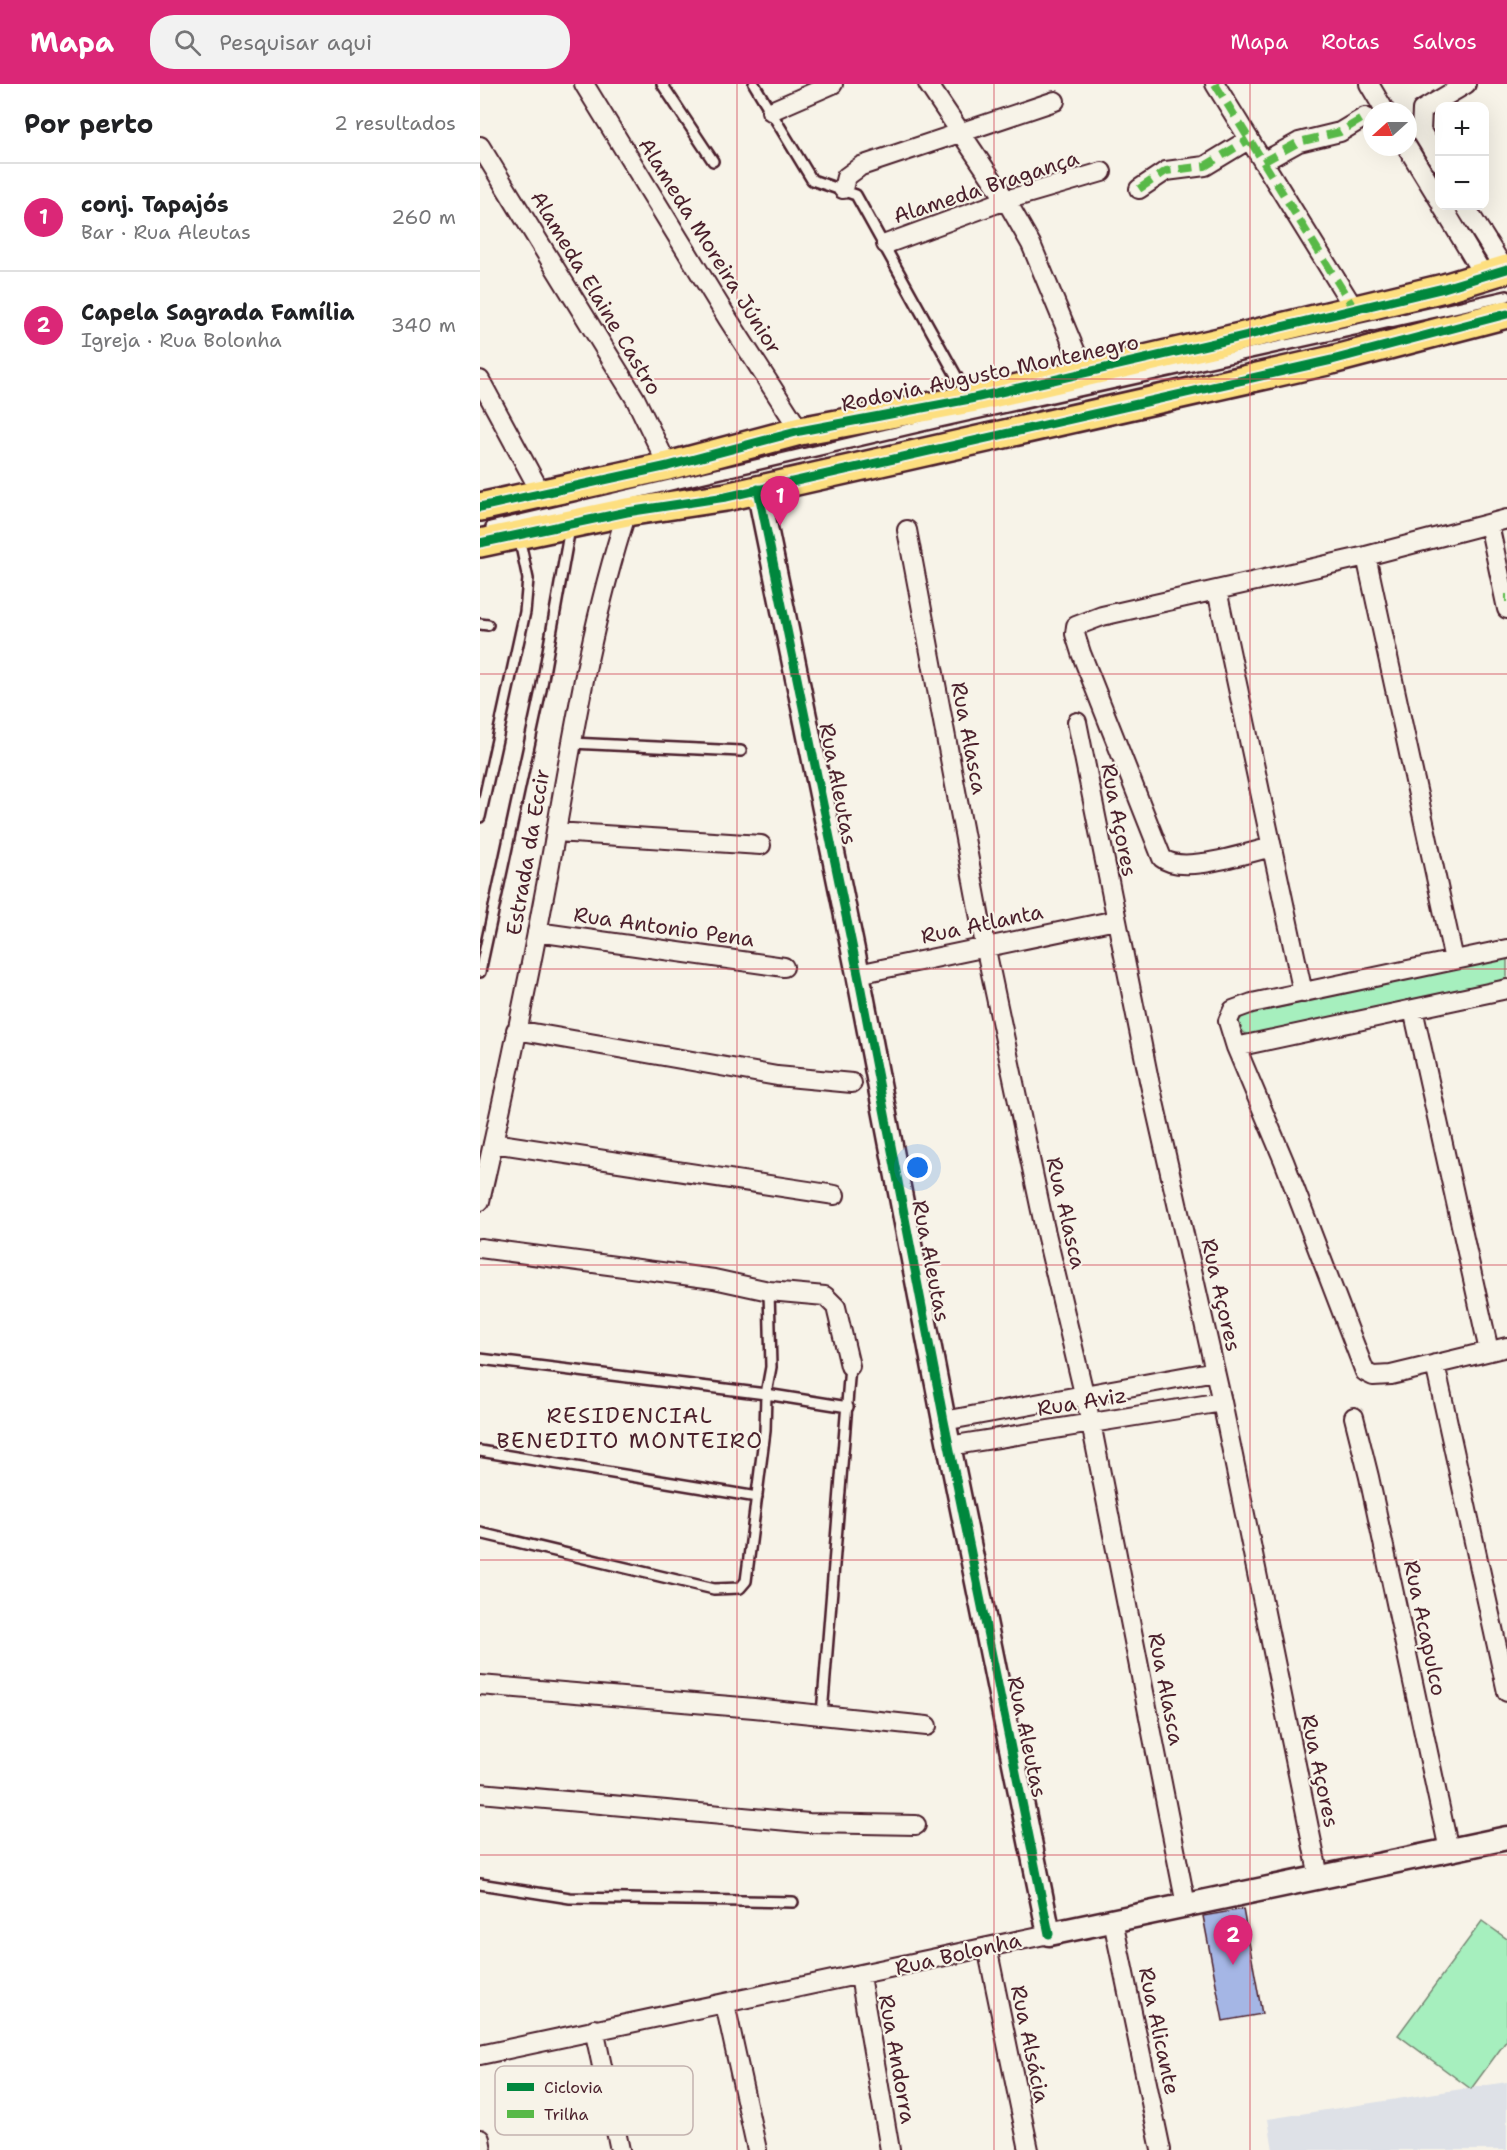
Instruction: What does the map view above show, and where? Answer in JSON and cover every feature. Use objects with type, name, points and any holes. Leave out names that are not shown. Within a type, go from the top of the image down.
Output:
[{"type":"main road","name":"Rodovia Augusto Montenegro","points":[[480,507],[668,466],[800,431],[970,399],[1501,278]]},
{"type":"main road","points":[[480,543],[627,512],[726,497],[1332,360],[1507,314]]},
{"type":"street","name":"Alameda Moreira Júnior","points":[[584,84],[728,319],[800,431]]},
{"type":"street","points":[[771,111],[834,84]]},
{"type":"street","points":[[928,84],[1006,200],[1031,244],[1083,372]]},
{"type":"street","points":[[1215,84],[1355,310]]},
{"type":"street","points":[[1369,84],[1380,102]]},
{"type":"street","points":[[1436,156],[1421,131],[1422,110],[1466,84]]},
{"type":"street","points":[[843,189],[846,177],[861,166],[1054,101]]},
{"type":"street","points":[[1263,162],[1299,142],[1340,132],[1363,118]]},
{"type":"street","points":[[1139,189],[1166,171],[1205,166],[1248,140]]},
{"type":"street","name":"Alameda Elaine Castro","points":[[480,146],[635,398],[668,466]]},
{"type":"street","points":[[1412,156],[1435,193]]},
{"type":"street","name":"Alameda Bragança","points":[[886,244],[1006,200],[1102,172]]},
{"type":"street","points":[[1445,210],[1501,278]]},
{"type":"street","points":[[1467,210],[1501,278]]},
{"type":"street","points":[[480,380],[541,493]]},
{"type":"street","name":"Rua Aleutas","points":[[758,489],[858,974],[944,1421],[1049,1934]]},
{"type":"street","name":"Estrada da Eccir","points":[[480,1201],[537,932],[571,742],[607,574],[627,512]]},
{"type":"street","points":[[1272,847],[1183,866],[1168,863],[1162,858],[1075,634],[1076,627],[1094,619],[1366,556],[1507,519]]},
{"type":"street","points":[[1489,524],[1507,609]]},
{"type":"street","name":"Rua Alasca","points":[[907,530],[985,945],[1044,1225],[1091,1423],[1186,1905]]},
{"type":"street","points":[[1366,556],[1454,960]]},
{"type":"street","points":[[1217,590],[1303,993]]},
{"type":"street","name":"Rua Açores","points":[[1077,723],[1149,1080],[1222,1402],[1319,1877]]},
{"type":"street","points":[[556,832],[761,845]]},
{"type":"street","name":"Rua Atlanta","points":[[858,974],[985,945],[1116,920]]},
{"type":"street","name":"Rua Antonio Pena","points":[[537,932],[784,967]]},
{"type":"street","points":[[1413,1009],[1498,1349],[1391,1375],[1373,1376],[1365,1372],[1284,1161],[1236,1047],[1228,1021],[1233,1010],[1507,949]]},
{"type":"street","points":[[1236,1047],[1507,989]]},
{"type":"street","points":[[516,1030],[777,1076],[852,1083]]},
{"type":"street","points":[[493,1143],[835,1195]]},
{"type":"street","points":[[480,1248],[714,1279],[769,1291],[825,1296],[836,1307],[850,1366]]},
{"type":"street","points":[[1435,1364],[1507,1692]]},
{"type":"street","name":"Rua Aviz","points":[[944,1421],[1215,1371]]},
{"type":"street","name":"Rua Aviz","points":[[949,1446],[1222,1402]]},
{"type":"street","name":"Rua Acapulco","points":[[1354,1417],[1449,1850]]},
{"type":"street","points":[[480,1685],[822,1714],[927,1726]]},
{"type":"street","points":[[480,1793],[808,1822],[916,1825]]},
{"type":"street","name":"Rua Bolonha","points":[[480,2055],[594,2029],[860,1976],[1113,1920],[1507,1838]]},
{"type":"street","name":"Rua Alicante","points":[[1113,1920],[1161,2150]]},
{"type":"street","name":"Rua Alsácia","points":[[987,1947],[1029,2150]]},
{"type":"street","name":"Rua Andorra","points":[[860,1976],[890,2150]]},
{"type":"street","points":[[725,2004],[757,2150]]},
{"type":"street","points":[[594,2029],[602,2066]]},
{"type":"street","points":[[617,2135],[620,2150]]},
{"type":"street","points":[[480,2139],[482,2150]]},
{"type":"lane","points":[[662,84],[713,161]]},
{"type":"lane","points":[[754,84],[812,180],[856,195],[886,244],[970,399]]},
{"type":"lane","points":[[480,530],[939,422],[1501,278]]},
{"type":"lane","points":[[480,972],[485,926],[540,690],[571,523]]},
{"type":"lane","points":[[480,817],[525,612],[528,579],[519,535]]},
{"type":"lane","points":[[571,742],[741,751]]},
{"type":"lane","points":[[480,1533],[727,1590],[740,1588],[746,1581],[765,1431],[766,1394],[771,1367],[769,1291]]},
{"type":"lane","points":[[480,1359],[766,1394],[848,1407]]},
{"type":"lane","points":[[822,1714],[850,1366]]},
{"type":"lane","points":[[480,1451],[757,1497]]},
{"type":"lane","points":[[480,1884],[570,1898],[793,1902]]},
{"type":"shaded area","points":[[1507,2082],[1507,2150],[1273,2150],[1268,2119]]},
{"type":"green space","points":[[1507,958],[1507,979],[1247,1035],[1239,1028],[1239,1021],[1244,1015]]},
{"type":"green space","points":[[1482,1921],[1507,1939],[1507,2040],[1471,2089],[1398,2035]]},
{"type":"building","points":[[1243,1909],[1262,2014],[1223,2021],[1203,1916]]},
{"type":"marked path","points":[[1215,84],[1355,310]]},
{"type":"marked path","points":[[1263,162],[1299,142],[1340,132],[1363,118]]},
{"type":"marked path","points":[[1139,189],[1166,171],[1205,166],[1248,140]]},
{"type":"cycle path","points":[[480,507],[668,466],[800,431],[970,399],[1219,342],[1444,288],[1507,269]]},
{"type":"cycle path","points":[[480,543],[627,512],[726,497],[1332,360],[1507,314]]},
{"type":"cycle path","points":[[758,489],[858,974],[944,1421],[1049,1934]]},
{"type":"place","name":"conj. Tapajós","points":[[780,526]]},
{"type":"place","name":"Capela Sagrada Família","points":[[1233,1965]]},
{"type":"district","name":"RESIDENCIAL BENEDITO MONTEIRO","points":[[630,1428]]}]
